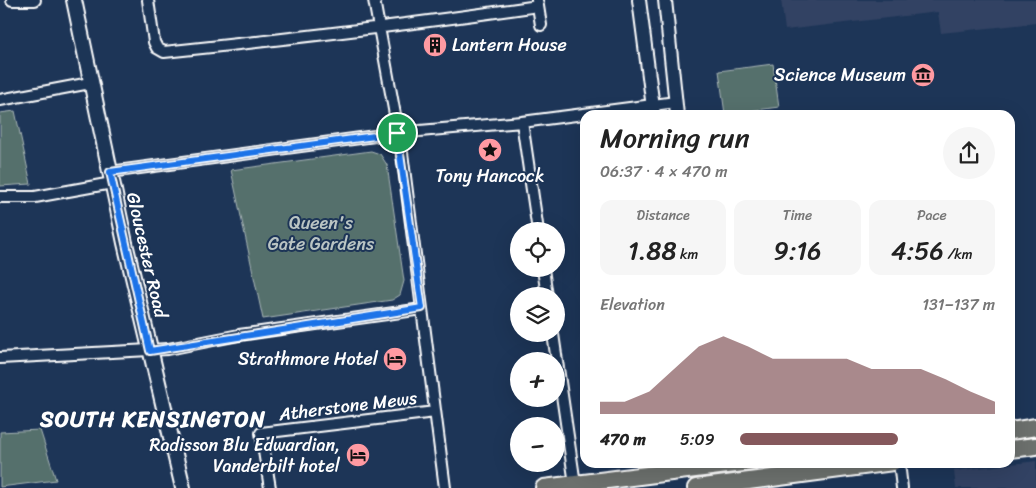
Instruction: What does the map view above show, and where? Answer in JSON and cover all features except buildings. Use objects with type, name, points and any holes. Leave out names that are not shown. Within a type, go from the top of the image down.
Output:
[{"type":"highway","points":[[1015,429],[1036,427]]},
{"type":"highway","points":[[1015,448],[1036,446]]},
{"type":"highway","points":[[544,488],[690,468]]},
{"type":"highway","points":[[703,488],[852,468]]},
{"type":"main road","name":"Gloucester Road","points":[[74,0],[111,178],[183,488]]},
{"type":"street","points":[[12,0],[35,0]]},
{"type":"street","points":[[148,0],[154,42],[157,48],[164,52],[378,28],[538,3],[541,25]]},
{"type":"street","points":[[374,0],[397,133],[445,488]]},
{"type":"street","points":[[639,0],[653,110],[676,109],[665,0]]},
{"type":"street","points":[[0,100],[90,83]]},
{"type":"street","points":[[0,197],[35,196],[111,178],[397,133],[580,117]]},
{"type":"street","points":[[522,122],[537,222]]},
{"type":"street","points":[[0,358],[150,351],[422,308]]},
{"type":"street","points":[[554,342],[575,484]]},
{"type":"street","name":"Atherstone Mews","points":[[270,488],[262,433],[435,412]]},
{"type":"street","points":[[703,488],[704,468]]},
{"type":"street","points":[[725,468],[727,486]]},
{"type":"street","points":[[899,468],[902,488]]},
{"type":"shaded area","points":[[781,0],[1036,0],[1036,23],[941,33],[938,12],[785,30]]},
{"type":"shaded area","points":[[1036,461],[1036,488],[956,488],[954,471],[979,468],[1015,468],[1015,464]]},
{"type":"green space","points":[[773,64],[779,107],[756,110],[724,110],[719,71]]},
{"type":"green space","points":[[15,111],[31,184],[0,186],[0,113]]},
{"type":"green space","name":"Queen's Gate Gardens","points":[[371,151],[380,154],[387,165],[404,281],[400,295],[392,300],[263,319],[231,170]]},
{"type":"green space","points":[[40,430],[56,480],[0,487],[0,432]]},
{"type":"place","name":"Lantern House","points":[[435,45]]},
{"type":"place","name":"Science Museum","points":[[923,75]]},
{"type":"place","name":"Tony Hancock","points":[[490,150]]},
{"type":"place","name":"Strathmore Hotel","points":[[395,359]]},
{"type":"place","name":"Radisson Blu Edwardian, Vanderbilt hotel","points":[[358,455]]},
{"type":"district","name":"SOUTH KENSINGTON","points":[[153,419]]},
{"type":"route","points":[[397,133],[402,153],[422,308],[150,351],[110,172],[397,133]]}]
